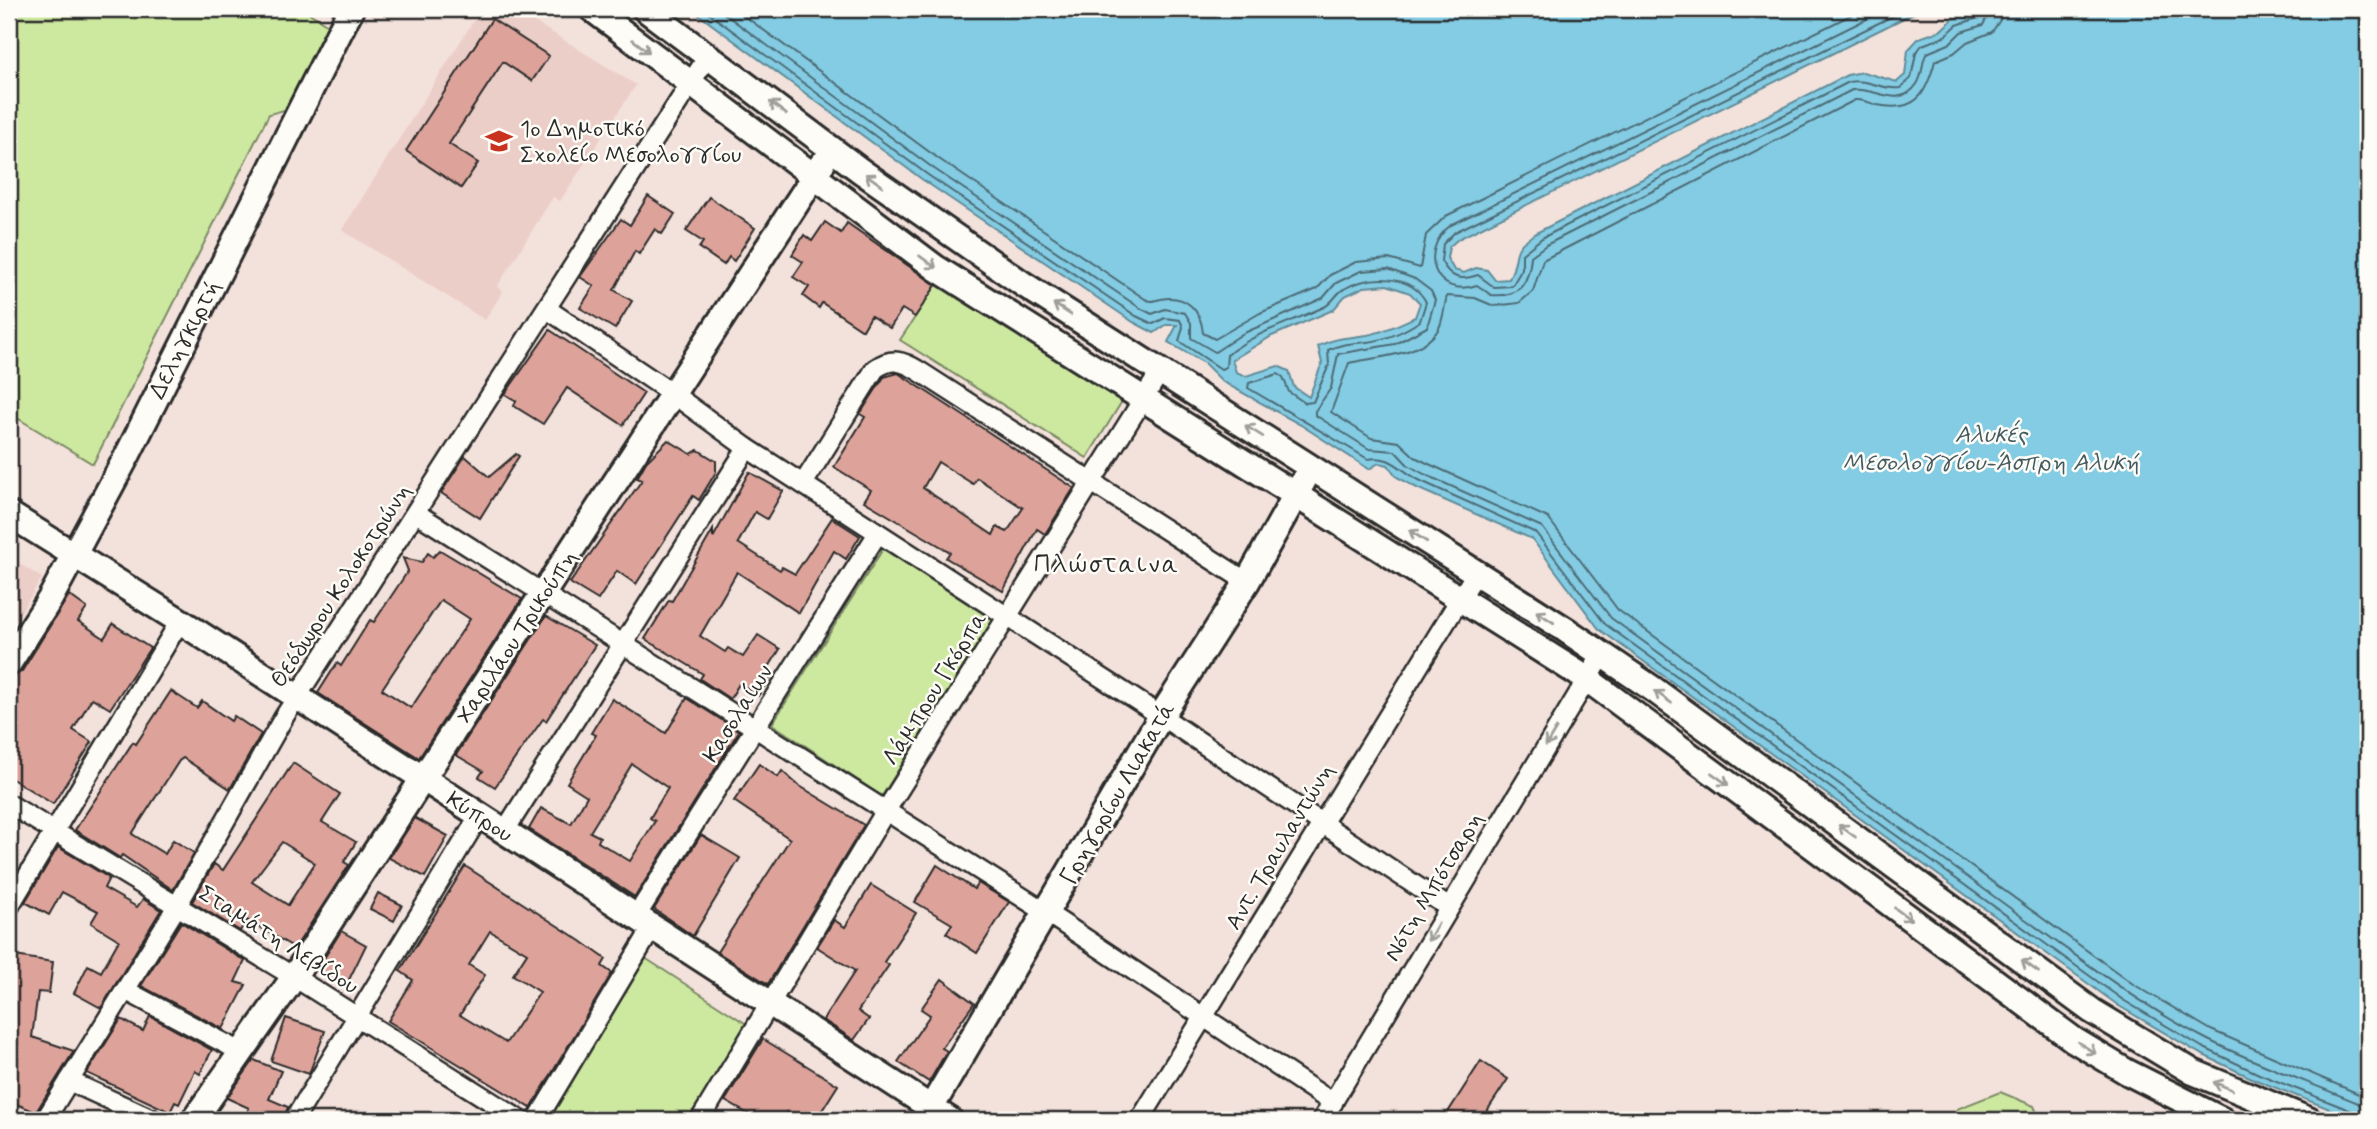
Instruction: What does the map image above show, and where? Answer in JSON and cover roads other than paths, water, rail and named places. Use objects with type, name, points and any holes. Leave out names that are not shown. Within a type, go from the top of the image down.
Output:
[{"type":"street","name":"Δεληγκιρτή","points":[[9,663],[50,599],[127,456],[351,9]]},
{"type":"street","points":[[592,9],[936,268],[1587,679],[2074,1040],[2127,1072],[2222,1120]]},
{"type":"street","points":[[645,9],[832,149],[989,261],[1476,573],[1664,697],[2120,1030],[2215,1082],[2309,1120]]},
{"type":"street","name":"Θεόδωρου Κολοκοτρώνη","points":[[45,1120],[177,906],[298,697],[708,56]]},
{"type":"street","name":"Χαριλάου Τρικούπη","points":[[203,1117],[241,1052],[294,977],[832,149]]},
{"type":"street","points":[[547,309],[673,394],[747,448],[1161,716],[1448,907]]},
{"type":"street","points":[[803,484],[876,369],[884,362],[897,360],[919,371],[1090,484],[1247,582]]},
{"type":"street","name":"Λάμπρου Γκόρπα","points":[[700,1120],[886,812],[1160,372]]},
{"type":"street","points":[[504,832],[747,448]]},
{"type":"street","name":"Γρηγορίου Λιακατά","points":[[935,1116],[1047,913],[1161,716],[1247,582],[1311,467]]},
{"type":"street","points":[[416,513],[1047,913],[1333,1103]]},
{"type":"street","name":"Κύπρου","points":[[9,514],[480,815],[935,1116]]},
{"type":"street","name":"Κασολαίων","points":[[537,1120],[643,923],[757,728],[878,533]]},
{"type":"street","name":"Αντ. Τραυλαντώνη","points":[[1140,1120],[1204,1019],[1320,822],[1476,573]]},
{"type":"street","points":[[9,907],[180,621]]},
{"type":"street","name":"Νότη Μπότσαρη","points":[[1322,1120],[1601,656]]},
{"type":"street","name":"Σταμάτη Λεβίδου","points":[[9,804],[294,977],[520,1120]]},
{"type":"street","points":[[294,1120],[480,815]]},
{"type":"street","points":[[125,990],[241,1052]]},
{"type":"street","points":[[69,1081],[154,1120]]},
{"type":"water","name":"Αλυκές Μεσολογγίου-Άσπρη Αλυκή","points":[[691,9],[1922,9],[1458,239],[1449,247],[1447,258],[1454,270],[1464,273],[1476,268],[1487,270],[1495,280],[1509,279],[1522,243],[1538,232],[1847,75],[1863,72],[1897,82],[1905,75],[1908,50],[1919,38],[1940,31],[1953,19],[1981,9],[2368,9],[2368,1120],[2358,1120],[2256,1080],[2199,1053],[2119,1006],[1599,629],[1532,539],[1417,488],[1397,477],[1388,465],[1379,463],[1369,469],[1301,425],[1223,382],[1204,363],[1168,342],[1177,325],[1166,325],[1154,333],[1133,322],[923,180]],"holes":[[[1387,285],[1410,293],[1420,303],[1415,317],[1380,332],[1337,339],[1318,346],[1322,363],[1309,397],[1294,387],[1289,371],[1278,366],[1246,376],[1236,372],[1232,360],[1272,336],[1333,310],[1345,296],[1364,287]]]},
{"type":"place","name":"1ο Δημοτικό Σχολείο Μεσολογγίου","points":[[499,141]]},
{"type":"district","name":"Πλώσταινα","points":[[1107,563]]}]
